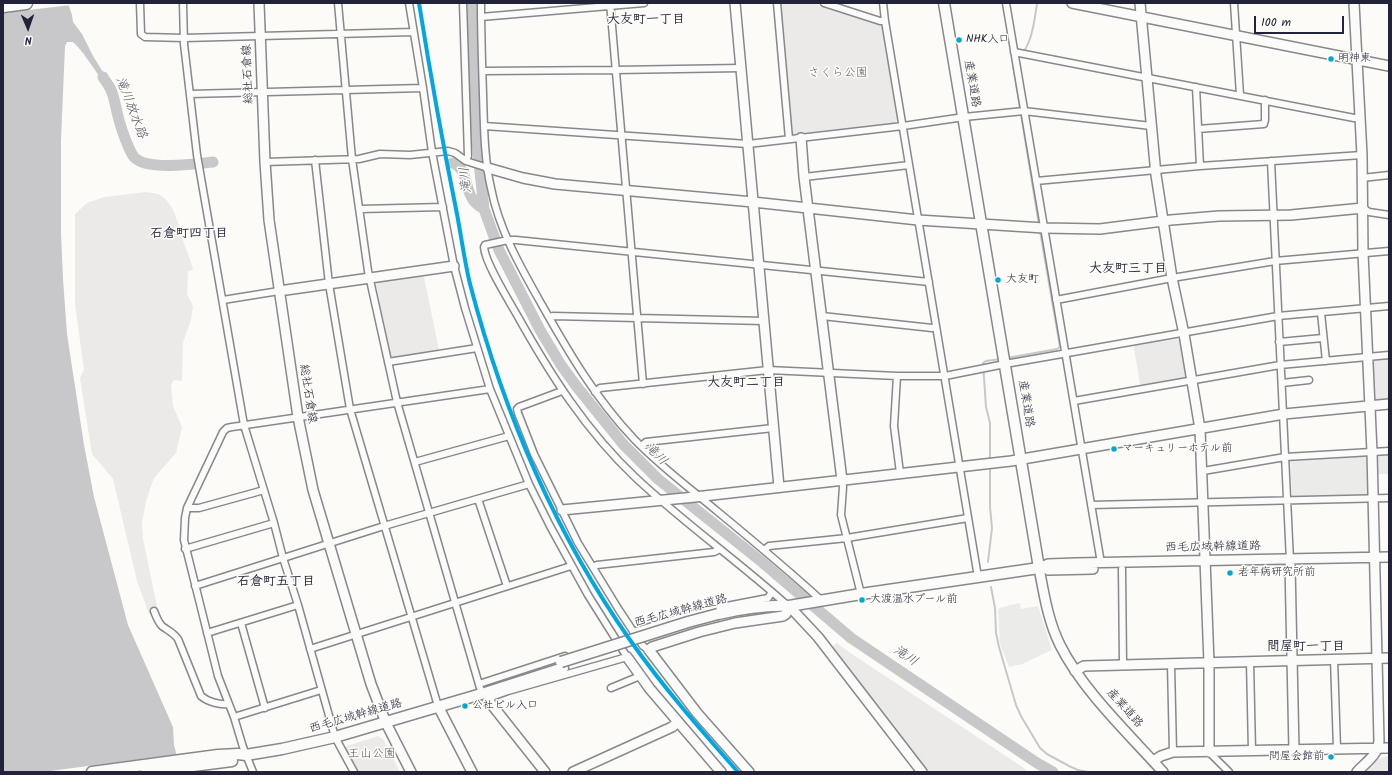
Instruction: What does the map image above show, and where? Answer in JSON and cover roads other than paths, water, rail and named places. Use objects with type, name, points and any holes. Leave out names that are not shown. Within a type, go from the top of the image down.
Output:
[{"type":"highway","points":[[3,6],[26,3]]},
{"type":"main road","name":"産業道路","points":[[944,3],[1039,568]]},
{"type":"main road","name":"西毛広域幹線道路","points":[[146,772],[238,754],[246,755],[282,749],[336,737],[488,692],[688,622],[758,608],[792,606],[861,594],[1039,568]]},
{"type":"main road","name":"西毛広域幹線道路","points":[[472,696],[480,686],[562,665]]},
{"type":"main road","name":"西毛広域幹線道路","points":[[92,772],[218,759]]},
{"type":"street","points":[[140,3],[141,34],[143,37],[184,38],[414,32]]},
{"type":"street","points":[[183,3],[184,38],[196,155],[223,300],[244,425],[274,523],[321,690],[336,737],[354,772]]},
{"type":"street","name":"総社石倉線","points":[[259,3],[264,162],[269,220],[298,417],[313,490],[373,690],[386,723],[411,772]]},
{"type":"street","points":[[338,3],[352,159],[368,271],[397,402],[480,686],[616,639]]},
{"type":"street","points":[[409,3],[432,152],[444,207],[454,266],[490,389],[509,436],[529,484],[571,566],[626,656],[640,676],[721,772]]},
{"type":"street","points":[[463,3],[469,162]]},
{"type":"street","points":[[481,3],[486,168],[492,194],[507,241],[548,317],[571,357],[595,392],[623,427],[641,446],[666,470],[764,550],[820,601]]},
{"type":"street","points":[[481,17],[610,4],[644,3]]},
{"type":"street","points":[[735,3],[779,487]]},
{"type":"street","points":[[777,3],[789,139]]},
{"type":"street","points":[[824,3],[884,21]]},
{"type":"street","points":[[883,3],[884,21],[903,126],[978,577]]},
{"type":"street","points":[[1006,3],[1101,564]]},
{"type":"street","points":[[1072,3],[1389,66]]},
{"type":"street","points":[[1140,3],[1155,170],[1172,278],[1184,334],[1200,429],[1203,471],[1209,663],[1210,752],[1229,772]]},
{"type":"street","points":[[1234,3],[1240,95]]},
{"type":"street","points":[[1354,3],[1362,155],[1363,253],[1372,452],[1378,749],[1376,753],[1357,772]]},
{"type":"street","points":[[610,4],[636,318],[643,384]]},
{"type":"street","points":[[1014,52],[1360,118]]},
{"type":"street","points":[[483,71],[742,68]]},
{"type":"street","points":[[1196,86],[1200,166]]},
{"type":"street","points":[[190,94],[423,88]]},
{"type":"street","points":[[1198,129],[1264,124],[1265,100]]},
{"type":"street","points":[[484,126],[748,144],[1024,111],[1151,126]]},
{"type":"street","points":[[801,138],[804,177],[843,487],[841,511],[861,594]]},
{"type":"street","points":[[264,162],[352,159],[380,154],[400,155],[452,151],[469,162],[486,168],[555,184],[753,202],[918,220],[1044,228],[1100,229],[1219,216],[1274,216],[1363,208],[1369,212],[1389,215]]},
{"type":"street","points":[[1036,181],[1200,166],[1362,155]]},
{"type":"street","points":[[315,160],[329,284],[350,408],[438,706],[472,772]]},
{"type":"street","points":[[1271,161],[1280,365],[1288,500],[1294,750]]},
{"type":"street","points":[[804,177],[909,165]]},
{"type":"street","points":[[1362,178],[1389,175]]},
{"type":"street","points":[[360,209],[444,207]]},
{"type":"street","points":[[922,772],[818,637],[792,606],[772,592],[720,549],[613,455],[562,391],[542,359],[497,278],[484,247],[485,245],[507,241],[631,251],[929,282]]},
{"type":"street","points":[[1056,300],[1172,278],[1275,261],[1389,251]]},
{"type":"street","points":[[223,300],[454,266]]},
{"type":"street","points":[[595,392],[600,388],[768,370],[897,376],[945,376],[1278,316],[1389,306]]},
{"type":"street","points":[[1321,313],[1326,361]]},
{"type":"street","points":[[822,316],[932,328],[936,327]]},
{"type":"street","points":[[548,317],[764,321]]},
{"type":"street","points":[[1279,342],[1323,338]]},
{"type":"street","points":[[388,362],[477,348]]},
{"type":"street","points":[[1074,401],[1280,365],[1389,355]]},
{"type":"street","points":[[897,376],[894,426],[900,473]]},
{"type":"street","points":[[1282,383],[1309,380]]},
{"type":"street","points":[[253,772],[218,676],[186,549],[184,535],[187,508],[225,430],[228,427],[350,408],[435,398],[490,389]]},
{"type":"street","points":[[562,391],[518,407],[517,411],[534,454],[578,543],[634,632],[701,718],[749,772]]},
{"type":"street","points":[[562,510],[960,467],[1021,459],[1284,414],[1389,404]]},
{"type":"street","points":[[641,446],[646,442],[773,428]]},
{"type":"street","points":[[415,462],[509,436]]},
{"type":"street","points":[[1203,471],[1285,457],[1389,451]]},
{"type":"street","points":[[195,586],[384,526],[529,484]]},
{"type":"street","points":[[187,508],[199,508],[264,490]]},
{"type":"street","points":[[1091,505],[1389,498]]},
{"type":"street","points":[[478,499],[507,586]]},
{"type":"street","points":[[764,550],[769,546],[847,538],[968,518]]},
{"type":"street","points":[[186,549],[274,523]]},
{"type":"street","points":[[593,567],[597,565],[714,552],[720,549]]},
{"type":"street","name":"西毛広域幹線道路","points":[[1375,560],[1389,557]]},
{"type":"street","name":"西毛広域幹線道路","points":[[1039,568],[1048,564],[1205,564],[1375,560],[1389,562]]},
{"type":"street","name":"西毛広域幹線道路","points":[[1039,568],[1049,570],[1122,569],[1205,564]]},
{"type":"street","points":[[310,649],[571,566]]},
{"type":"street","name":"産業道路","points":[[1039,568],[1050,622],[1059,644],[1075,671],[1087,688],[1163,772]]},
{"type":"street","points":[[1122,569],[1123,664]]},
{"type":"street","points":[[634,632],[701,611],[768,598],[772,592]]},
{"type":"street","points":[[207,633],[298,606]]},
{"type":"street","points":[[649,650],[652,647],[706,631],[735,624],[783,616],[792,606]]},
{"type":"street","points":[[154,611],[164,627],[175,634],[178,639],[201,696],[207,700],[228,704]]},
{"type":"street","points":[[241,623],[265,708]]},
{"type":"street","points":[[544,772],[488,700],[508,691],[626,656]]},
{"type":"street","points":[[1075,671],[1084,666],[1123,664],[1389,658]]},
{"type":"street","points":[[1334,660],[1337,749]]},
{"type":"street","points":[[1250,662],[1252,751]]},
{"type":"street","points":[[1171,664],[1173,752]]},
{"type":"street","points":[[611,688],[640,676]]},
{"type":"street","points":[[234,717],[321,690]]},
{"type":"street","points":[[573,772],[672,727],[678,722]]},
{"type":"street","points":[[1154,761],[1173,752],[1389,748]]},
{"type":"waterway","name":"滝川","points":[[472,3],[476,129],[484,209],[499,250],[540,330],[561,365],[577,387],[623,444],[658,479],[762,562],[851,638],[1037,763],[1053,772]]},
{"type":"waterway","points":[[1018,59],[1023,53],[1029,40],[1037,4]]},
{"type":"waterway","points":[[1015,62],[1013,65],[1039,225]]},
{"type":"waterway","name":"滝川放水路","points":[[103,77],[112,93],[121,128],[134,157],[149,164],[172,166],[213,162]]},
{"type":"waterway","name":"滝川放水路","points":[[452,163],[457,165],[463,173],[473,200],[477,205],[484,209]]},
{"type":"waterway","points":[[1007,358],[1057,349],[1060,347],[1040,231]]},
{"type":"waterway","points":[[990,461],[990,423],[986,407],[983,363],[986,361],[1001,359]]},
{"type":"waterway","points":[[988,562],[992,528],[990,507],[990,466]]},
{"type":"waterway","points":[[991,587],[999,647],[1016,705],[1021,716],[1040,748],[1047,754],[1078,770],[1088,772]]},
{"type":"place","name":"NHK入口","points":[[959,40]]},
{"type":"place","name":"明神東","points":[[1331,59]]},
{"type":"place","name":"大友町","points":[[998,280]]},
{"type":"place","name":"マーキュリーホテル前","points":[[1114,449]]},
{"type":"place","name":"老年病研究所前","points":[[1230,573]]},
{"type":"place","name":"大渡温水プール前","points":[[862,600]]},
{"type":"place","name":"公社ビル入口","points":[[465,706]]},
{"type":"place","name":"問屋会館前","points":[[1331,757]]},
{"type":"district","name":"大友町一丁目","points":[[646,21]]},
{"type":"district","name":"石倉町四丁目","points":[[189,235]]},
{"type":"district","name":"大友町三丁目","points":[[1128,270]]},
{"type":"district","name":"大友町二丁目","points":[[746,384]]},
{"type":"district","name":"石倉町五丁目","points":[[276,583]]},
{"type":"district","name":"問屋町一丁目","points":[[1306,648]]},
{"type":"park label","name":"さくら公園","points":[[838,74]]},
{"type":"park label","name":"王山公園","points":[[372,755]]}]
